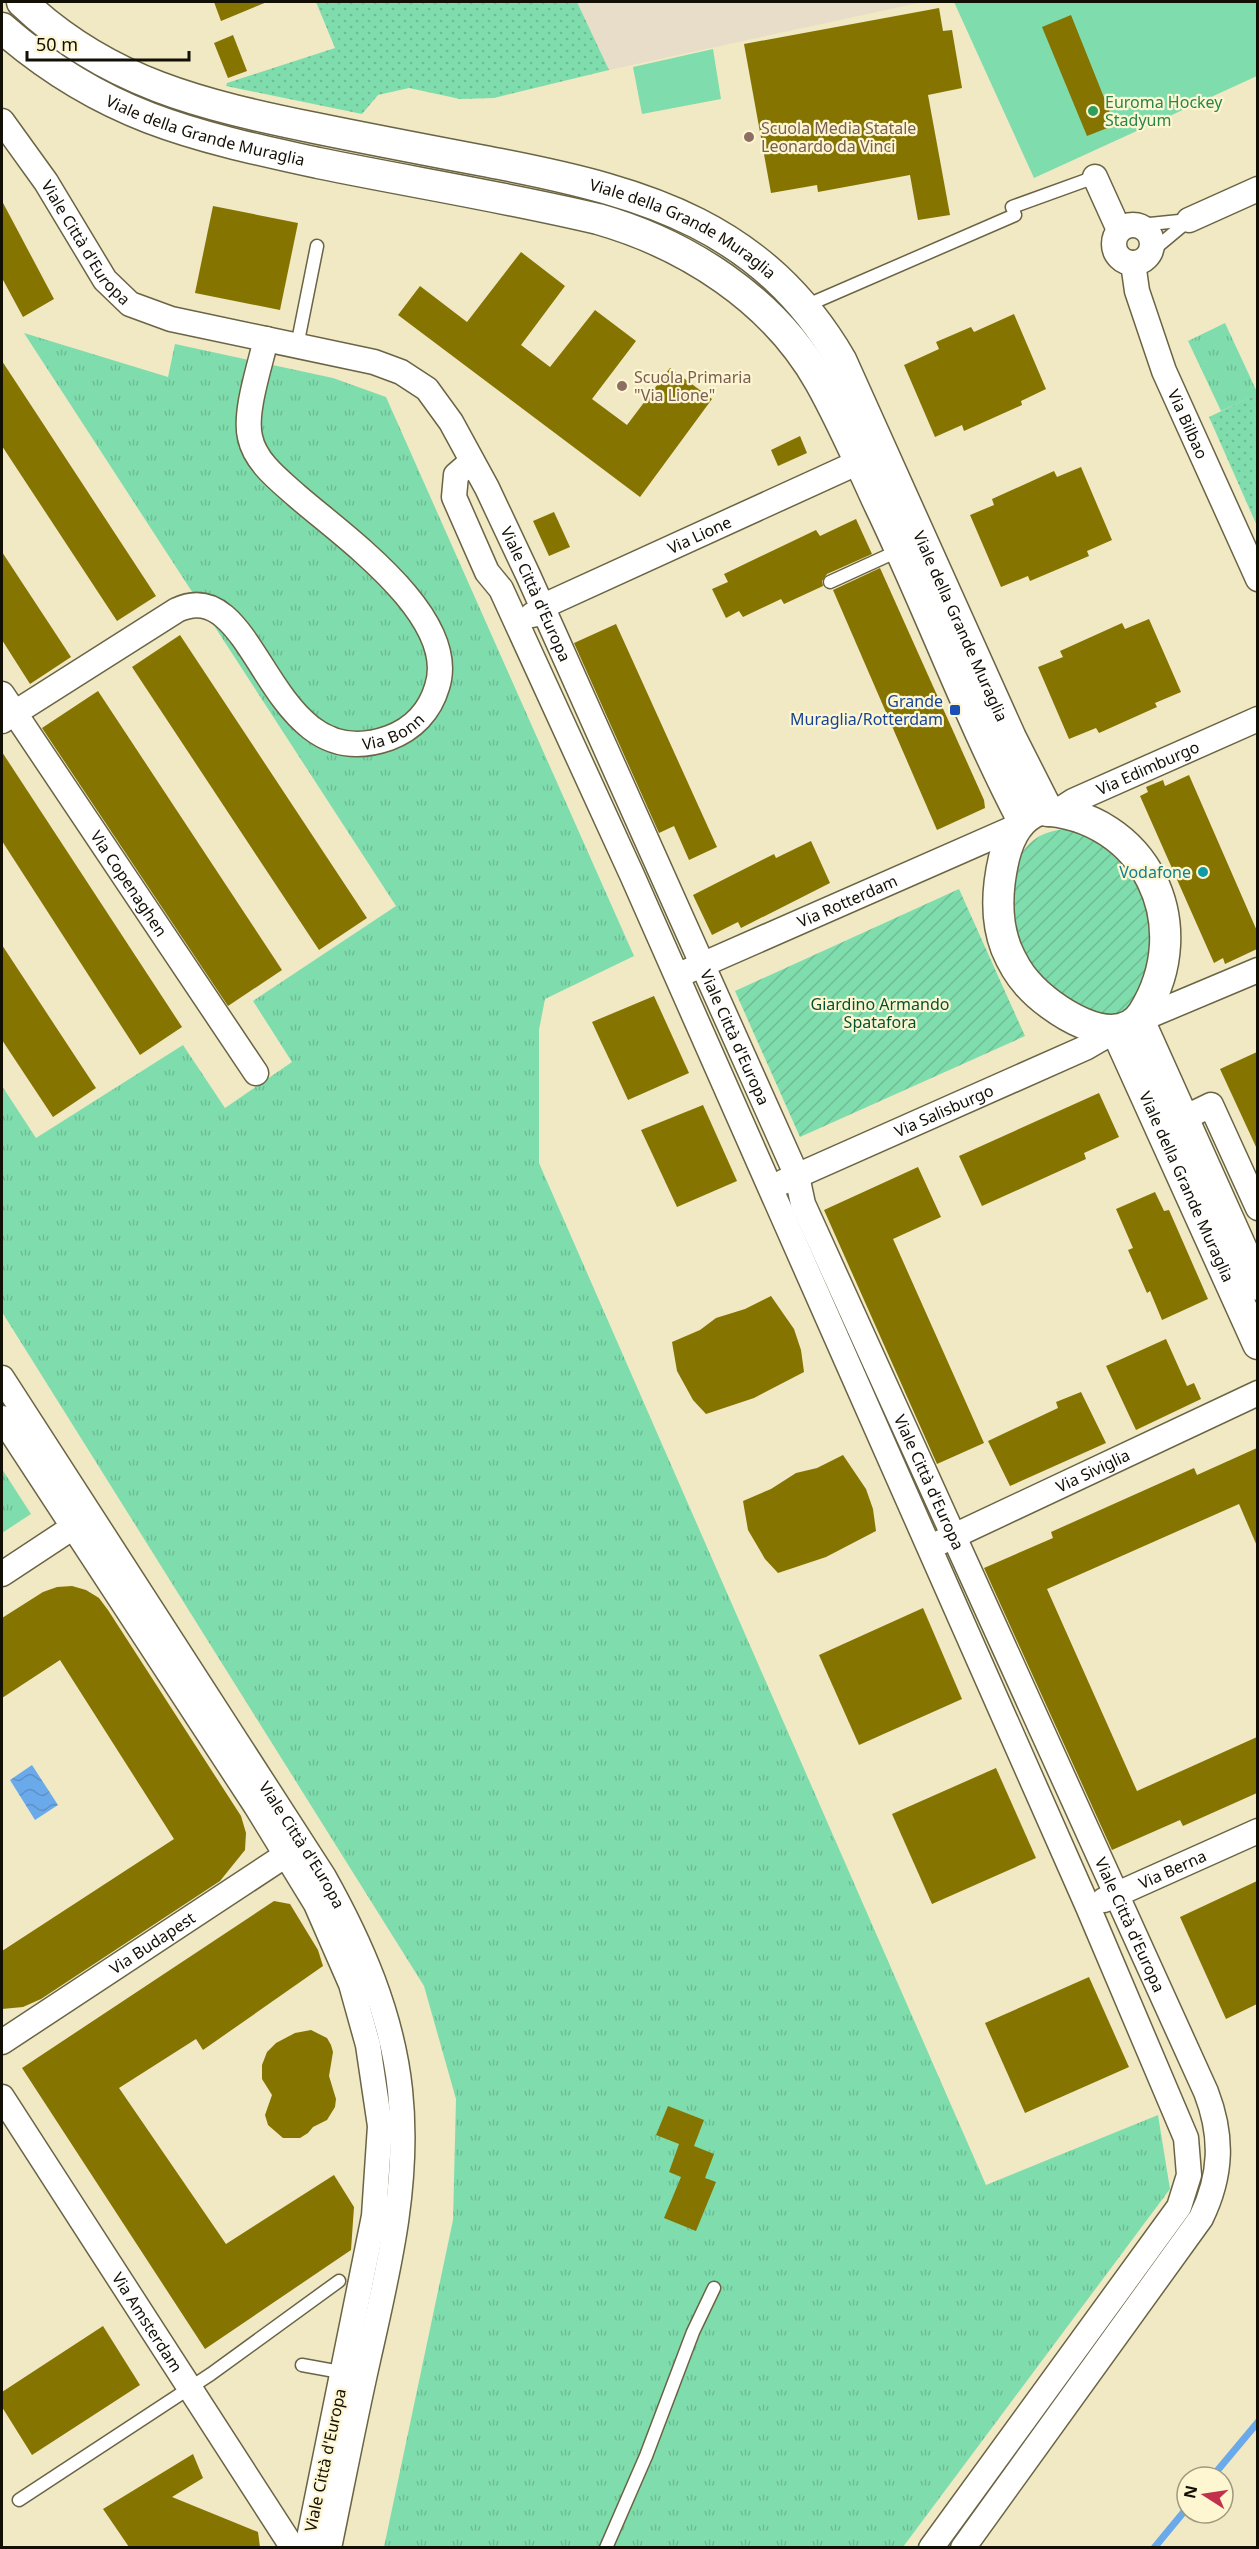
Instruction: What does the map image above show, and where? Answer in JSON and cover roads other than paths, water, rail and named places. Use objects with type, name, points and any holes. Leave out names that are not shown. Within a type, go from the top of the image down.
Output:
[{"type":"street","name":"Viale della Grande Muraglia","points":[[22,2],[90,53],[143,81],[183,97],[274,119],[600,185],[657,204],[689,218],[729,242],[767,271],[803,307],[842,360],[1011,738],[1036,817]]},
{"type":"street","name":"Viale della Grande Muraglia","points":[[2,28],[55,70],[89,91],[177,129],[252,149],[598,219],[628,228],[686,254],[744,294],[793,344],[820,382],[1036,817]]},
{"type":"street","name":"Viale Città d'Europa","points":[[2,121],[46,182],[105,280],[123,299],[138,308],[171,319],[374,362],[401,372],[419,383],[430,392],[445,411],[487,488],[544,613],[796,1176],[803,1204],[952,1537],[1206,2092],[1217,2128],[1218,2156],[1212,2196],[1201,2218],[963,2547]]},
{"type":"street","points":[[1095,177],[1129,228],[1151,236],[1142,257],[1119,258],[1115,252],[1115,236],[1129,228]]},
{"type":"street","points":[[1189,220],[1257,189]]},
{"type":"street","name":"Via Bilbao","points":[[1142,257],[1143,311],[1164,371],[1257,579]]},
{"type":"street","name":"Via Bonn","points":[[6,709],[177,610],[199,604],[213,608],[226,616],[239,631],[292,712],[303,723],[324,736],[355,742],[376,741],[408,729],[427,709],[437,688],[440,668],[434,638],[423,616],[396,584],[272,473],[254,449],[249,437],[250,415],[266,339]]},
{"type":"street","name":"Viale Città d'Europa","points":[[471,462],[456,475],[454,497],[487,572],[501,589],[676,976],[1088,1907],[1186,2138],[1190,2160],[1188,2182],[1179,2207],[931,2547]]},
{"type":"street","name":"Via Lione","points":[[544,613],[550,603],[859,462]]},
{"type":"street","points":[[514,618],[544,613]]},
{"type":"street","name":"Via Copenaghen","points":[[6,709],[256,1073]]},
{"type":"street","name":"Via Edimburgo","points":[[1036,817],[1249,722]]},
{"type":"street","points":[[1127,1025],[1158,988],[1166,955],[1166,925],[1158,894],[1142,866],[1115,837],[1087,821],[1036,817],[1005,852],[998,893],[1001,933],[1011,958],[1028,984],[1054,1007],[1081,1023],[1098,1029],[1127,1025],[1257,970]]},
{"type":"street","name":"Via Rotterdam","points":[[676,976],[1036,817]]},
{"type":"street","name":"Viale della Grande Muraglia","points":[[1127,1025],[1182,1119],[1257,1285]]},
{"type":"street","name":"Viale della Grande Muraglia","points":[[1127,1025],[1257,1344]]},
{"type":"street","name":"Via Salisburgo","points":[[770,1188],[1085,1048],[1127,1025]]},
{"type":"street","points":[[1182,1119],[1210,1105],[1257,1208]]},
{"type":"street","name":"Viale Città d'Europa","points":[[2,1378],[81,1522]]},
{"type":"street","name":"Via Siviglia","points":[[928,1548],[1257,1393]]},
{"type":"street","name":"Viale Città d'Europa","points":[[2,1418],[81,1522],[294,1850],[351,1984],[368,2044],[378,2102],[380,2143],[374,2216],[329,2547]]},
{"type":"street","points":[[2,1574],[81,1522]]},
{"type":"street","name":"Via Berna","points":[[1088,1907],[1257,1831]]},
{"type":"street","name":"Via Budapest","points":[[2,2042],[294,1850]]},
{"type":"street","name":"Via Amsterdam","points":[[2,2097],[293,2547]]},
{"type":"street","name":"Viale Città d'Europa","points":[[307,2547],[354,2374]]},
{"type":"lane","points":[[803,307],[1015,215],[1012,207],[1095,177]]},
{"type":"lane","points":[[1129,228],[1189,220]]},
{"type":"lane","points":[[1142,257],[1189,220]]},
{"type":"lane","points":[[297,346],[316,246]]},
{"type":"lane","points":[[830,582],[901,549]]},
{"type":"lane","points":[[19,2500],[190,2388],[284,2323],[339,2281]]},
{"type":"lane","points":[[606,2547],[646,2456],[693,2332],[714,2288]]},
{"type":"lane","points":[[1086,2336],[1106,2350]]},
{"type":"lane","points":[[302,2366],[354,2374]]},
{"type":"lane","points":[[992,2462],[1015,2477]]},
{"type":"water","points":[[32,1765],[58,1805],[35,1820],[10,1780]]},
{"type":"waterway","points":[[1222,2465],[1258,2422]]},
{"type":"waterway","points":[[1154,2548],[1175,2523]]},
{"type":"place","name":"Euroma Hockey Stadyum","points":[[1093,111]]},
{"type":"place","name":"Scuola Media Statale Leonardo da Vinci","points":[[749,137]]},
{"type":"place","name":"Scuola Primaria \"Via Lione\"","points":[[622,386]]},
{"type":"place","name":"Grande Muraglia/Rotterdam","points":[[955,710]]},
{"type":"place","name":"Vodafone","points":[[1203,872]]},
{"type":"park label","name":"Giardino Armando Spatafora","points":[[880,1013]]}]
